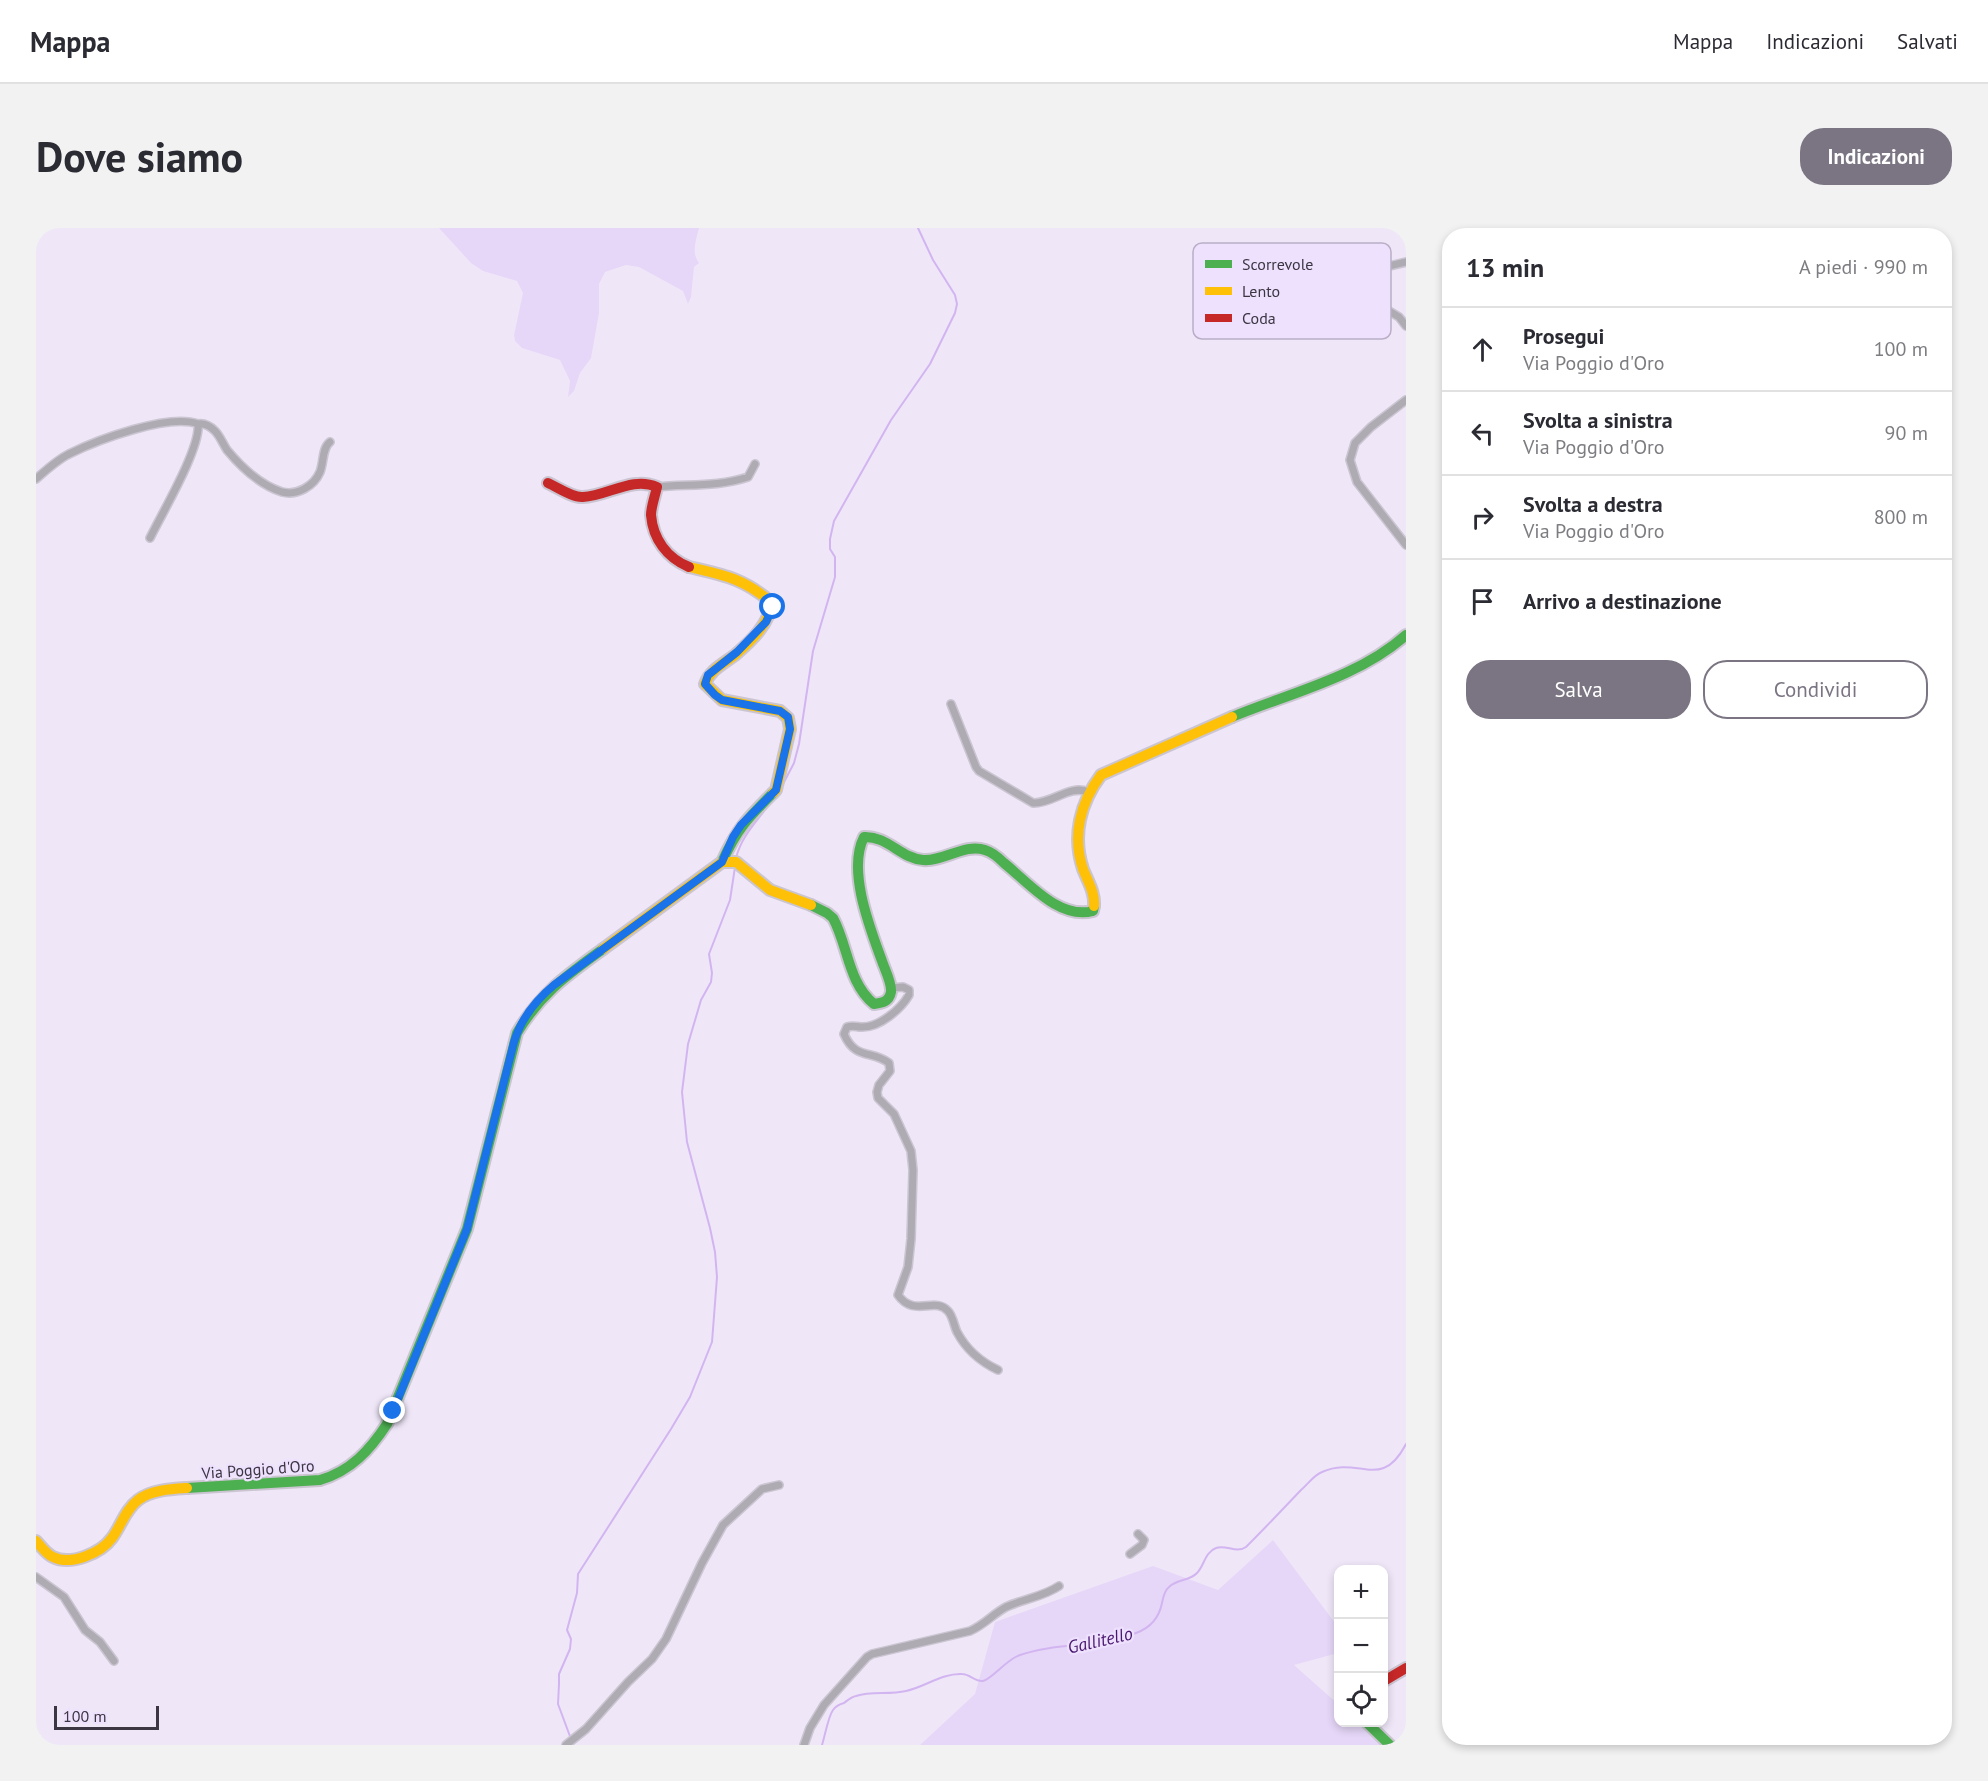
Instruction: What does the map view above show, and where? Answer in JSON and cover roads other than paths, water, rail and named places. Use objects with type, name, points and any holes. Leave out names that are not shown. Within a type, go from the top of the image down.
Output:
[{"type":"street","points":[[1391,266],[1406,262]]},
{"type":"street","points":[[1391,313],[1399,317],[1406,326]]},
{"type":"street","points":[[1406,400],[1364,433],[1355,443],[1350,460],[1350,466],[1357,482],[1406,545]]},
{"type":"street","points":[[36,479],[68,454],[126,430],[189,422],[203,424],[214,430],[239,463],[262,483],[285,493],[302,490],[313,482],[320,471],[326,447],[330,442]]},
{"type":"street","points":[[150,538],[190,456],[199,430],[198,424]]},
{"type":"street","points":[[548,483],[581,498],[632,484],[650,484],[657,487],[734,482],[748,477],[755,464]]},
{"type":"street","name":"Via Poggio d'Oro","points":[[36,1541],[55,1558],[63,1560],[78,1558],[104,1547],[115,1534],[127,1510],[138,1499],[149,1494],[198,1487],[320,1480],[338,1475],[361,1458],[380,1436],[390,1418],[467,1229],[508,1063],[517,1033],[523,1022],[538,1001],[554,985],[722,862],[741,825],[776,790],[790,729],[788,717],[780,711],[722,700],[705,684],[708,675],[737,652],[766,622],[773,607],[767,598],[733,577],[686,566],[666,553],[657,539],[651,514],[657,487]]},
{"type":"street","points":[[722,862],[737,861],[761,885],[782,897],[815,906],[833,918],[864,995],[872,1004],[882,1004],[889,998],[891,988],[868,922],[857,855],[857,848],[861,840],[868,836],[876,837],[901,851],[924,860],[967,850],[982,849],[995,855],[1062,908],[1079,914],[1087,914],[1093,911],[1096,902],[1078,851],[1078,833],[1088,792],[1101,775],[1360,665],[1388,651],[1406,635]]},
{"type":"street","points":[[951,704],[975,767],[979,771],[1033,803],[1041,803],[1078,789],[1088,792]]},
{"type":"street","points":[[891,988],[903,987],[909,990],[909,994],[896,1012],[863,1028],[853,1025],[847,1027],[844,1034],[846,1040],[857,1052],[889,1063],[890,1071],[876,1092],[878,1098],[894,1114],[911,1151],[913,1198],[911,1239],[908,1267],[898,1295],[903,1303],[914,1308],[940,1306],[949,1311],[958,1333],[973,1353],[998,1370]]},
{"type":"street","points":[[566,1745],[586,1729],[652,1659],[666,1639],[723,1525],[762,1489],[779,1485]]},
{"type":"street","points":[[1130,1554],[1142,1545],[1144,1540],[1138,1534]]},
{"type":"street","points":[[36,1577],[64,1597],[86,1630],[100,1642],[114,1661]]},
{"type":"street","points":[[804,1745],[816,1715],[867,1657],[970,1631],[980,1627],[991,1616],[1007,1607],[1050,1592],[1059,1586]]},
{"type":"street","points":[[1388,1678],[1406,1668]]},
{"type":"street","points":[[1371,1727],[1390,1745]]},
{"type":"waterway","points":[[782,786],[794,763],[799,744],[813,651],[835,577],[835,557],[830,549],[834,521],[891,420],[930,364],[955,313],[957,304],[955,295],[933,260],[918,228]]},
{"type":"waterway","points":[[736,858],[747,834],[772,800]]},
{"type":"waterway","points":[[571,1739],[558,1704],[559,1674],[570,1649],[571,1639],[567,1630],[577,1593],[578,1574],[690,1397],[712,1342],[717,1277],[715,1252],[687,1142],[682,1092],[688,1044],[701,1000],[711,982],[709,954],[730,900],[735,867]]},
{"type":"waterway","name":"Gallitello","points":[[822,1745],[833,1710],[854,1696],[906,1691],[955,1674],[965,1674],[983,1681],[1020,1655],[1049,1648],[1108,1641],[1141,1631],[1156,1618],[1169,1587],[1194,1576],[1212,1550],[1220,1547],[1238,1550],[1246,1547],[1316,1475],[1335,1468],[1368,1470],[1388,1466],[1397,1458],[1406,1444]]}]
